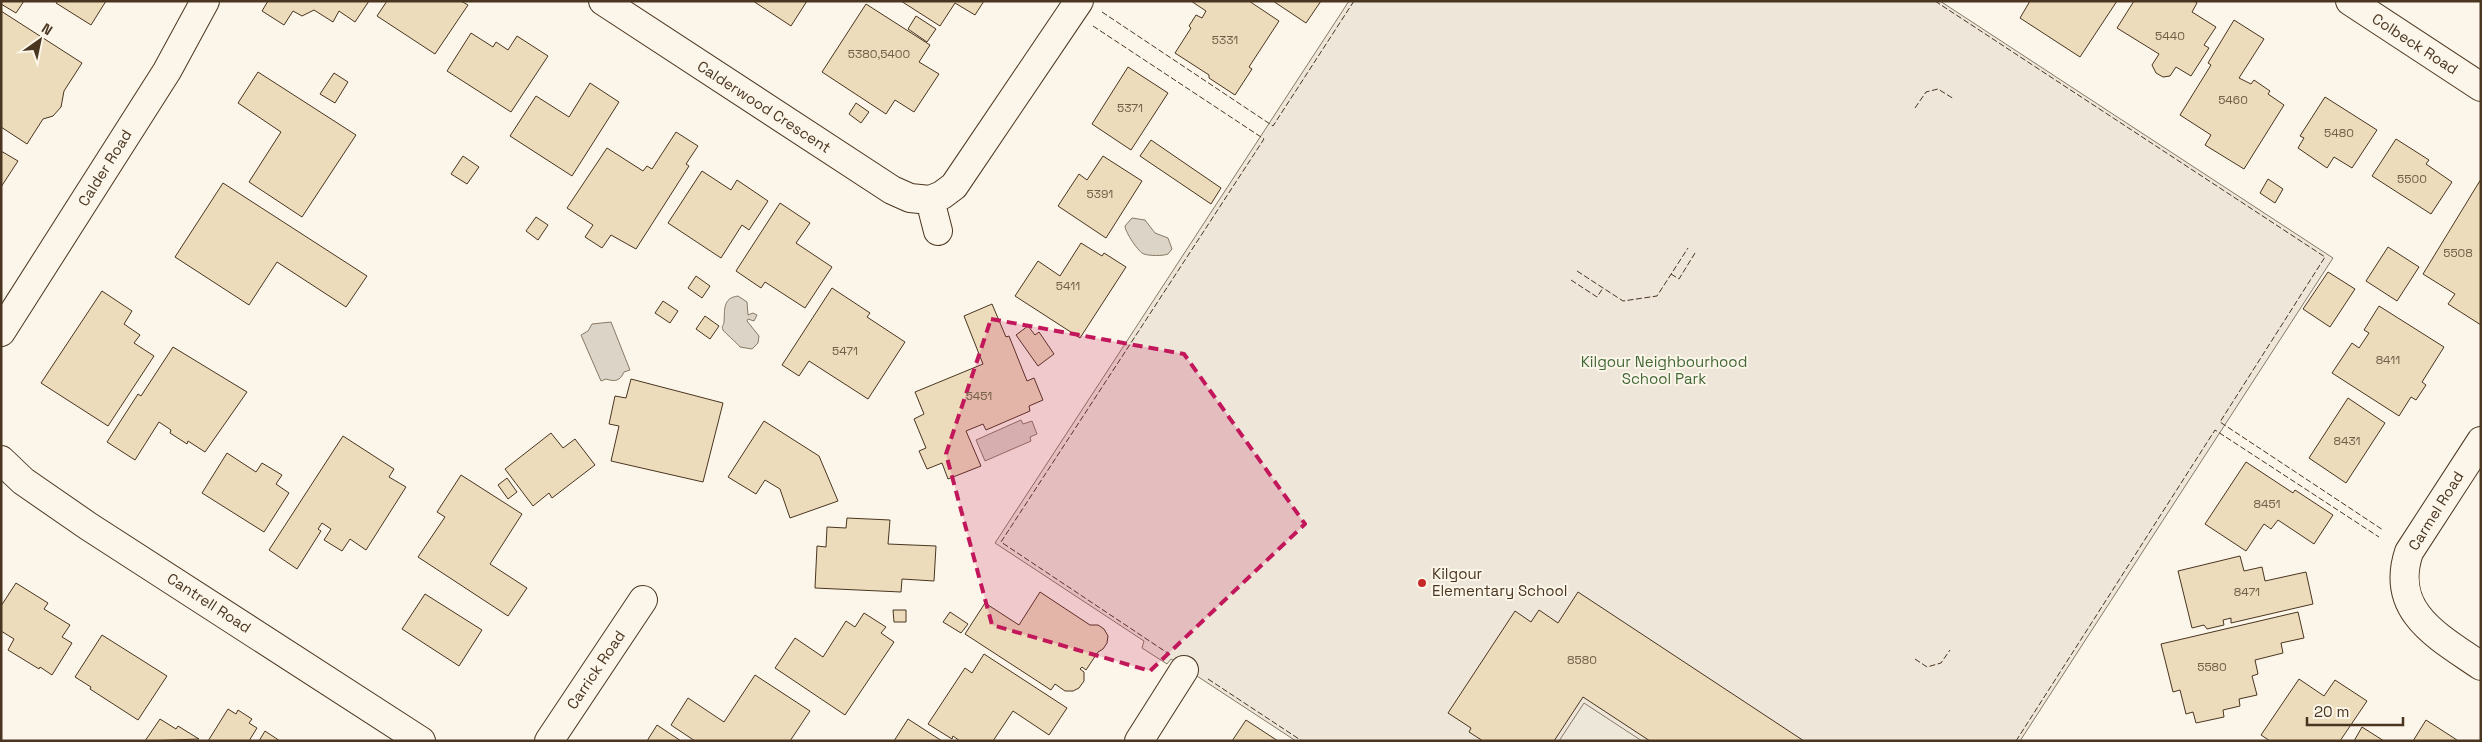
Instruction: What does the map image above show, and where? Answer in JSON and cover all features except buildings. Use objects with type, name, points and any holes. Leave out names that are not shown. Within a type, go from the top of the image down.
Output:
[{"type":"street","name":"Calder Road","points":[[1,332],[167,71],[205,1]]},
{"type":"street","name":"Calderwood Crescent","points":[[603,1],[892,190],[910,198],[930,200]]},
{"type":"street","points":[[938,230],[930,200],[942,195],[954,186],[1079,1]]},
{"type":"street","name":"Colbeck Road","points":[[2350,1],[2481,87]]},
{"type":"street","name":"Carmel Road","points":[[2481,441],[2409,552],[2403,569],[2403,585],[2409,602],[2417,616],[2432,631],[2481,666]]},
{"type":"street","name":"Cantrell Road","points":[[1,460],[23,481],[80,520],[421,741]]},
{"type":"street","name":"Carrick Road","points":[[549,741],[643,600]]},
{"type":"street","points":[[1139,741],[1184,670]]},
{"type":"highlighted area","points":[[991,319],[1184,354],[1305,524],[1150,671],[992,625],[946,454]]},
{"type":"green space","name":"Kilgour Neighbourhood School Park","points":[[1349,1],[1940,1],[2333,258],[2020,741],[1296,741],[1171,659],[1167,664],[1142,648],[1144,641],[995,543]]},
{"type":"shaded area","points":[[1132,218],[1145,220],[1155,233],[1168,238],[1172,249],[1168,254],[1150,255],[1144,254],[1139,250],[1125,226]]},
{"type":"shaded area","points":[[738,296],[747,302],[748,315],[753,313],[757,315],[754,321],[748,319],[747,321],[759,336],[758,343],[752,349],[740,347],[722,328],[727,302],[729,299]]},
{"type":"shaded area","points":[[611,322],[630,370],[624,372],[617,380],[606,379],[601,381],[581,335],[588,331],[592,324]]},
{"type":"shaded area","points":[[1021,420],[1023,424],[1032,421],[1037,434],[1030,437],[1031,441],[985,461],[976,440]]},
{"type":"shaded area","points":[[1584,703],[1642,741],[1559,741]]},
{"type":"fence","points":[[1102,12],[1273,126],[1354,1]]},
{"type":"fence","points":[[1935,1],[2325,257],[2220,422],[2383,530]]},
{"type":"fence","points":[[1093,26],[1264,139],[1001,542],[1169,654]]},
{"type":"fence","points":[[1915,108],[1926,92],[1938,89],[1954,99]]},
{"type":"fence","points":[[1577,271],[1623,301],[1657,296],[1688,248]]},
{"type":"fence","points":[[1671,274],[1679,279],[1695,253]]},
{"type":"fence","points":[[1571,280],[1597,297],[1603,288]]},
{"type":"fence","points":[[2016,741],[2215,430],[2379,537]]},
{"type":"fence","points":[[1915,659],[1927,667],[1941,663],[1950,650]]},
{"type":"fence","points":[[1208,679],[1302,741]]},
{"type":"place","name":"Kilgour Elementary School","points":[[1422,583]]}]
